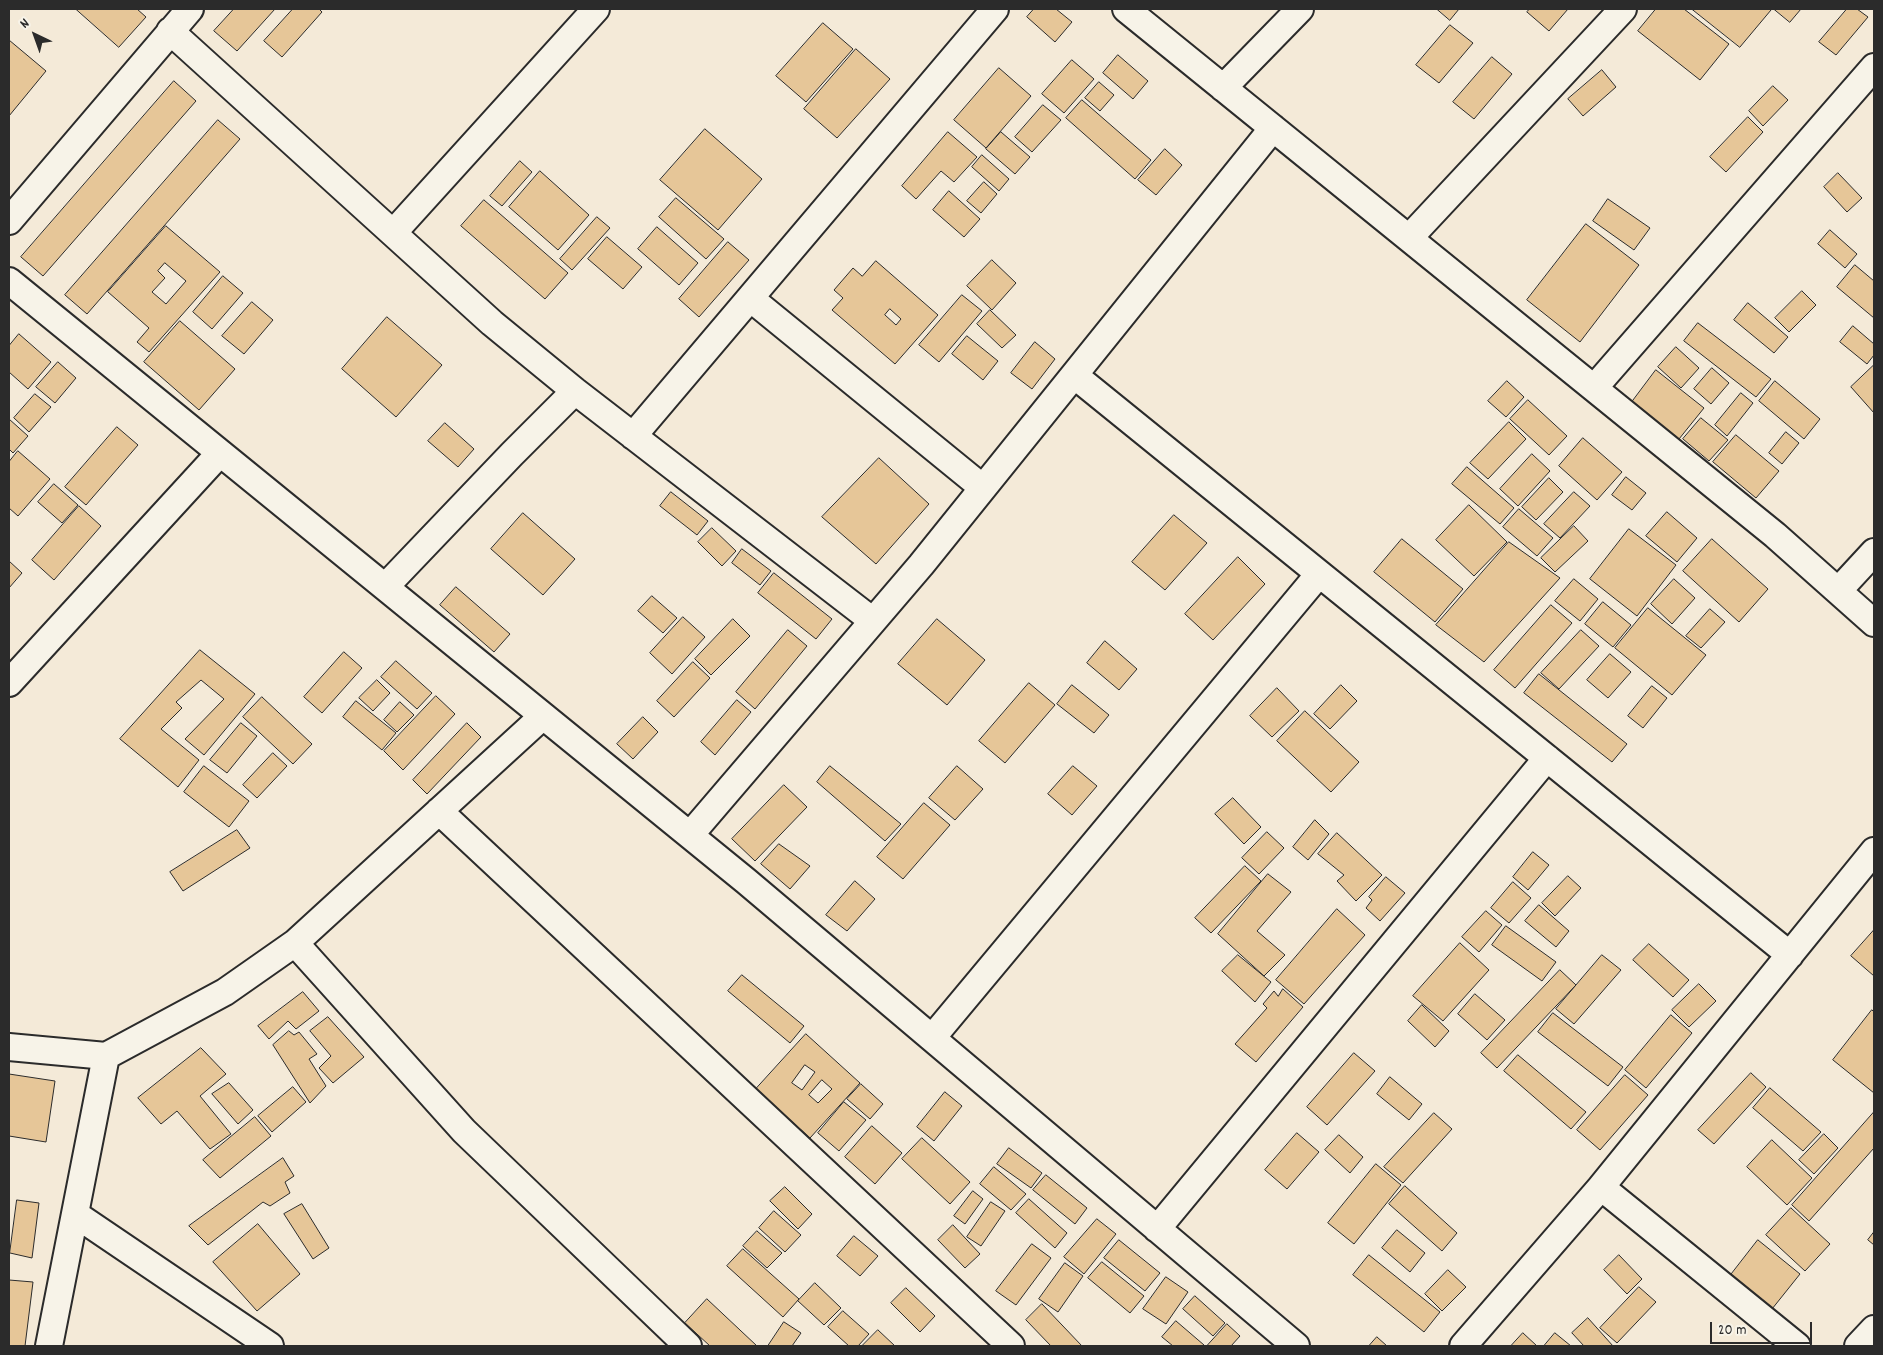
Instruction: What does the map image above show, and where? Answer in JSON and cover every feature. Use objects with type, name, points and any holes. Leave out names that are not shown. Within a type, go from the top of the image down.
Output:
[{"type":"street","points":[[9,221],[190,9]]},
{"type":"street","points":[[393,233],[596,9]]},
{"type":"street","points":[[633,436],[995,9]]},
{"type":"street","points":[[1126,9],[1775,535],[1874,623]]},
{"type":"street","points":[[1223,88],[1300,9]]},
{"type":"street","points":[[1409,238],[1623,9]]},
{"type":"street","points":[[170,31],[492,323],[575,391],[873,621]]},
{"type":"street","points":[[1594,388],[1874,67]]},
{"type":"street","points":[[690,835],[873,621],[983,488],[1273,128]]},
{"type":"street","points":[[9,281],[690,835],[1296,1346]]},
{"type":"street","points":[[750,298],[983,488]]},
{"type":"street","points":[[1074,375],[1790,955]]},
{"type":"street","points":[[385,587],[575,391]]},
{"type":"street","points":[[9,683],[220,453]]},
{"type":"street","points":[[1838,591],[1874,552]]},
{"type":"street","points":[[932,1038],[1319,574]]},
{"type":"street","points":[[9,1047],[106,1056],[225,992],[295,943],[543,716]]},
{"type":"street","points":[[1157,1228],[1547,758]]},
{"type":"street","points":[[439,811],[1012,1346]]},
{"type":"street","points":[[1463,1346],[1601,1187],[1874,851]]},
{"type":"street","points":[[295,943],[464,1131],[688,1346]]},
{"type":"street","points":[[49,1346],[106,1056]]},
{"type":"street","points":[[1601,1187],[1798,1346]]},
{"type":"street","points":[[75,1214],[270,1346]]},
{"type":"street","points":[[1858,1346],[1874,1329]]},
{"type":"building","points":[[76,9],[137,9],[146,17],[119,47]]},
{"type":"building","points":[[234,9],[275,9],[237,51],[214,31]]},
{"type":"building","points":[[293,9],[319,9],[322,12],[282,57],[264,41]]},
{"type":"building","points":[[1034,9],[1056,9],[1072,22],[1055,42],[1027,17]]},
{"type":"building","points":[[1437,9],[1459,9],[1450,20]]},
{"type":"building","points":[[1530,9],[1568,9],[1549,31],[1527,12]]},
{"type":"building","points":[[1656,9],[1684,9],[1729,44],[1700,80],[1638,31]]},
{"type":"building","points":[[1692,9],[1770,9],[1771,10],[1740,47]]},
{"type":"building","points":[[1774,9],[1801,9],[1790,22]]},
{"type":"building","points":[[1847,9],[1857,9],[1868,17],[1836,55],[1819,42]]},
{"type":"building","points":[[823,23],[853,49],[806,102],[776,76]]},
{"type":"building","points":[[1450,25],[1473,43],[1439,83],[1416,65]]},
{"type":"building","points":[[9,40],[46,71],[9,116]]},
{"type":"building","points":[[856,49],[890,79],[837,138],[804,109]]},
{"type":"building","points":[[1118,55],[1148,81],[1133,99],[1103,73]]},
{"type":"building","points":[[1492,57],[1512,74],[1474,119],[1453,102]]},
{"type":"building","points":[[1072,60],[1094,79],[1064,113],[1042,94]]},
{"type":"building","points":[[999,68],[1031,96],[986,148],[954,120]]},
{"type":"building","points":[[1602,70],[1616,87],[1583,116],[1568,99]]},
{"type":"building","points":[[174,81],[196,101],[43,276],[21,257]]},
{"type":"building","points":[[1099,82],[1114,95],[1100,111],[1085,98]]},
{"type":"building","points":[[1773,86],[1788,100],[1763,126],[1749,111]]},
{"type":"building","points":[[1082,100],[1151,160],[1135,179],[1066,118]]},
{"type":"building","points":[[1043,105],[1061,120],[1032,152],[1015,137]]},
{"type":"building","points":[[1748,117],[1763,132],[1726,172],[1710,157]]},
{"type":"building","points":[[218,120],[240,139],[87,314],[65,295]]},
{"type":"building","points":[[705,129],[762,179],[718,230],[660,180]]},
{"type":"building","points":[[948,132],[977,157],[954,182],[941,171],[916,199],[902,186]]},
{"type":"building","points":[[1001,132],[1030,157],[1015,174],[986,149]]},
{"type":"building","points":[[1165,149],[1182,165],[1156,195],[1138,180]]},
{"type":"building","points":[[982,155],[1009,179],[999,191],[972,167]]},
{"type":"building","points":[[520,161],[532,172],[502,206],[490,196]]},
{"type":"building","points":[[540,171],[589,215],[558,250],[509,207]]},
{"type":"building","points":[[1838,173],[1862,198],[1847,212],[1824,187]]},
{"type":"building","points":[[984,182],[997,194],[981,213],[967,201]]},
{"type":"building","points":[[949,191],[980,219],[964,237],[933,210]]},
{"type":"building","points":[[676,198],[724,239],[706,259],[659,217]]},
{"type":"building","points":[[1608,199],[1650,228],[1634,250],[1593,221]]},
{"type":"building","points":[[484,200],[568,273],[545,299],[461,226]]},
{"type":"building","points":[[597,217],[610,228],[572,270],[560,259]]},
{"type":"building","points":[[1586,224],[1639,265],[1580,342],[1527,300]]},
{"type":"building","points":[[166,226],[220,272],[149,352],[137,342],[149,328],[108,292]],"holes":[[[165,263],[186,281],[166,304],[152,292],[165,278],[158,271]]]},
{"type":"building","points":[[657,227],[698,263],[679,285],[638,249]]},
{"type":"building","points":[[1830,230],[1857,254],[1845,268],[1818,244]]},
{"type":"building","points":[[607,237],[642,267],[623,289],[588,259]]},
{"type":"building","points":[[728,242],[749,260],[699,317],[679,299]]},
{"type":"building","points":[[992,260],[1016,283],[992,310],[967,286]]},
{"type":"building","points":[[876,261],[938,315],[895,364],[832,310],[843,298],[834,290],[853,268],[862,276]],"holes":[[[890,309],[901,319],[896,325],[885,315]]]},
{"type":"building","points":[[1855,265],[1874,281],[1874,318],[1837,287]]},
{"type":"building","points":[[223,276],[243,293],[212,329],[193,312]]},
{"type":"building","points":[[1802,291],[1816,305],[1789,332],[1775,318]]},
{"type":"building","points":[[962,295],[982,311],[939,362],[919,345]]},
{"type":"building","points":[[252,302],[273,320],[244,354],[222,336]]},
{"type":"building","points":[[1748,303],[1788,337],[1774,353],[1734,320]]},
{"type":"building","points":[[990,310],[1016,335],[1002,348],[977,324]]},
{"type":"building","points":[[387,317],[442,365],[396,417],[342,369]]},
{"type":"building","points":[[180,321],[235,369],[199,410],[144,362]]},
{"type":"building","points":[[1698,323],[1771,379],[1756,397],[1684,341]]},
{"type":"building","points":[[1853,326],[1874,344],[1874,355],[1867,364],[1840,342]]},
{"type":"building","points":[[19,334],[51,362],[28,389],[9,372],[9,346]]},
{"type":"building","points":[[967,336],[998,361],[983,380],[952,354]]},
{"type":"building","points":[[1035,342],[1055,359],[1032,389],[1011,373]]},
{"type":"building","points":[[1676,347],[1699,368],[1681,388],[1658,367]]},
{"type":"building","points":[[58,362],[76,378],[55,403],[36,387]]},
{"type":"building","points":[[1874,365],[1874,413],[1851,387]]},
{"type":"building","points":[[1712,368],[1729,383],[1711,404],[1694,389]]},
{"type":"building","points":[[1656,370],[1704,408],[1679,439],[1632,402]]},
{"type":"building","points":[[1507,381],[1524,397],[1506,417],[1488,401]]},
{"type":"building","points":[[1775,381],[1820,419],[1804,439],[1759,401]]},
{"type":"building","points":[[1741,393],[1753,403],[1727,436],[1715,425]]},
{"type":"building","points":[[35,394],[51,407],[29,432],[14,418]]},
{"type":"building","points":[[1528,400],[1567,436],[1549,455],[1510,419]]},
{"type":"building","points":[[1701,418],[1728,440],[1709,461],[1683,439]]},
{"type":"building","points":[[9,419],[28,436],[13,453],[9,449]]},
{"type":"building","points":[[1509,422],[1526,439],[1488,479],[1470,463]]},
{"type":"building","points":[[445,423],[474,449],[458,467],[428,441]]},
{"type":"building","points":[[117,427],[138,445],[86,505],[65,487]]},
{"type":"building","points":[[1786,432],[1799,443],[1782,464],[1769,453]]},
{"type":"building","points":[[1736,435],[1779,471],[1756,498],[1713,462]]},
{"type":"building","points":[[1583,438],[1622,472],[1597,500],[1559,466]]},
{"type":"building","points":[[18,451],[50,479],[18,516],[9,508],[9,462]]},
{"type":"building","points":[[1532,454],[1550,471],[1518,506],[1500,489]]},
{"type":"building","points":[[879,458],[929,504],[876,564],[822,517]]},
{"type":"building","points":[[1467,467],[1514,508],[1500,524],[1452,484]]},
{"type":"building","points":[[1626,477],[1646,493],[1632,510],[1612,495]]},
{"type":"building","points":[[1549,478],[1563,492],[1536,520],[1522,507]]},
{"type":"building","points":[[54,484],[78,505],[62,523],[38,502]]},
{"type":"building","points":[[671,492],[708,521],[697,535],[660,506]]},
{"type":"building","points":[[1574,492],[1590,506],[1560,538],[1544,524]]},
{"type":"building","points":[[1469,505],[1507,542],[1474,576],[1436,540]]},
{"type":"building","points":[[79,506],[101,526],[54,580],[32,560]]},
{"type":"building","points":[[1519,509],[1553,538],[1537,556],[1503,527]]},
{"type":"building","points":[[1667,512],[1697,538],[1677,562],[1646,536]]},
{"type":"building","points":[[523,513],[575,559],[543,595],[491,549]]},
{"type":"building","points":[[1174,515],[1207,543],[1165,590],[1132,562]]},
{"type":"building","points":[[1574,526],[1588,541],[1555,572],[1541,558]]},
{"type":"building","points":[[712,528],[736,551],[722,566],[698,542]]},
{"type":"building","points":[[1629,529],[1676,565],[1637,616],[1590,579]]},
{"type":"building","points":[[1402,539],[1463,589],[1435,622],[1374,572]]},
{"type":"building","points":[[1712,539],[1768,589],[1739,622],[1683,571]]},
{"type":"building","points":[[1509,542],[1560,578],[1484,662],[1436,625]]},
{"type":"building","points":[[742,549],[771,571],[760,585],[732,563]]},
{"type":"building","points":[[1238,557],[1265,584],[1213,640],[1185,614]]},
{"type":"building","points":[[9,561],[22,573],[9,588]]},
{"type":"building","points":[[774,573],[832,619],[816,639],[758,593]]},
{"type":"building","points":[[1574,579],[1598,599],[1580,621],[1555,601]]},
{"type":"building","points":[[1674,579],[1695,598],[1672,624],[1651,604]]},
{"type":"building","points":[[456,587],[510,634],[494,652],[440,605]]},
{"type":"building","points":[[652,596],[677,618],[663,633],[638,611]]},
{"type":"building","points":[[1603,602],[1631,625],[1613,647],[1585,624]]},
{"type":"building","points":[[1551,605],[1572,623],[1515,688],[1494,670]]},
{"type":"building","points":[[1648,608],[1706,655],[1672,695],[1615,648]]},
{"type":"building","points":[[1710,609],[1725,622],[1701,648],[1686,636]]},
{"type":"building","points":[[683,617],[705,637],[672,674],[650,653]]},
{"type":"building","points":[[733,619],[750,636],[711,675],[695,659]]},
{"type":"building","points":[[937,619],[985,660],[947,705],[898,664]]},
{"type":"building","points":[[788,630],[807,646],[755,709],[736,692]]},
{"type":"building","points":[[1581,630],[1599,646],[1559,689],[1541,673]]},
{"type":"building","points":[[1105,641],[1137,669],[1119,690],[1087,663]]},
{"type":"building","points":[[200,650],[255,694],[204,755],[185,739],[224,699],[201,680],[176,702],[182,708],[161,729],[199,760],[178,787],[120,739]]},
{"type":"building","points":[[344,652],[362,668],[322,713],[304,697]]},
{"type":"building","points":[[1610,654],[1631,672],[1608,698],[1587,680]]},
{"type":"building","points":[[396,661],[432,693],[417,709],[381,677]]},
{"type":"building","points":[[693,662],[710,678],[674,717],[657,701]]},
{"type":"building","points":[[1539,674],[1627,744],[1612,762],[1524,693]]},
{"type":"building","points":[[377,680],[390,693],[373,711],[359,698]]},
{"type":"building","points":[[1029,683],[1055,705],[1005,763],[979,741]]},
{"type":"building","points":[[1072,685],[1109,715],[1094,733],[1057,704]]},
{"type":"building","points":[[1341,685],[1357,701],[1330,729],[1314,714]]},
{"type":"building","points":[[1652,686],[1667,698],[1643,728],[1628,716]]},
{"type":"building","points":[[1277,688],[1299,711],[1272,737],[1250,716]]},
{"type":"building","points":[[436,696],[455,714],[403,770],[384,751]]},
{"type":"building","points":[[262,697],[312,744],[293,764],[243,717]]},
{"type":"building","points":[[737,700],[751,712],[715,755],[701,742]]},
{"type":"building","points":[[356,701],[396,733],[382,750],[343,717]]},
{"type":"building","points":[[400,702],[414,715],[397,732],[384,720]]},
{"type":"building","points":[[1305,711],[1359,762],[1331,792],[1277,741]]},
{"type":"building","points":[[643,717],[658,732],[633,759],[617,744]]},
{"type":"building","points":[[241,723],[257,736],[227,773],[210,760]]},
{"type":"building","points":[[467,723],[481,737],[427,794],[413,780]]},
{"type":"building","points":[[273,753],[287,766],[257,798],[243,785]]},
{"type":"building","points":[[204,766],[249,801],[229,827],[184,792]]},
{"type":"building","points":[[830,766],[901,824],[885,841],[817,782]]},
{"type":"building","points":[[957,766],[983,789],[955,820],[929,798]]},
{"type":"building","points":[[1073,766],[1097,786],[1072,815],[1048,794]]},
{"type":"building","points":[[784,785],[807,807],[755,861],[732,839]]},
{"type":"building","points":[[1233,798],[1261,827],[1244,844],[1215,814]]},
{"type":"building","points":[[924,803],[950,825],[903,879],[877,857]]},
{"type":"building","points":[[1315,820],[1329,834],[1308,860],[1293,847]]},
{"type":"building","points":[[237,830],[250,848],[183,891],[170,872]]},
{"type":"building","points":[[1267,832],[1284,848],[1259,874],[1242,858]]},
{"type":"building","points":[[1337,833],[1382,875],[1356,901],[1337,881],[1344,875],[1318,854]]},
{"type":"building","points":[[779,844],[810,866],[790,889],[761,864]]},
{"type":"building","points":[[1533,852],[1549,865],[1528,890],[1513,877]]},
{"type":"building","points":[[1245,866],[1261,881],[1211,933],[1195,918]]},
{"type":"building","points":[[1268,874],[1291,892],[1257,931],[1285,955],[1264,976],[1218,934]]},
{"type":"building","points":[[1568,876],[1581,888],[1555,916],[1542,903]]},
{"type":"building","points":[[1386,877],[1405,893],[1380,921],[1366,908],[1372,900],[1369,897]]},
{"type":"building","points":[[855,881],[875,899],[847,931],[826,915]]},
{"type":"building","points":[[1513,882],[1531,898],[1509,923],[1491,908]]},
{"type":"building","points":[[1539,905],[1569,931],[1556,947],[1525,921]]},
{"type":"building","points":[[1337,909],[1365,935],[1304,1004],[1276,980]]},
{"type":"building","points":[[1486,911],[1502,925],[1479,952],[1462,937]]},
{"type":"building","points":[[1506,926],[1556,962],[1542,981],[1492,945]]},
{"type":"building","points":[[1874,930],[1874,976],[1851,956]]},
{"type":"building","points":[[1460,943],[1489,970],[1443,1021],[1413,996]]},
{"type":"building","points":[[1649,944],[1689,980],[1673,997],[1633,960]]},
{"type":"building","points":[[1238,955],[1271,982],[1255,1002],[1222,971]]},
{"type":"building","points":[[1602,955],[1621,970],[1574,1024],[1556,1009]]},
{"type":"building","points":[[1560,970],[1576,985],[1497,1068],[1481,1053]]},
{"type":"building","points":[[742,975],[804,1026],[790,1043],[728,991]]},
{"type":"building","points":[[1699,984],[1716,1001],[1689,1027],[1672,1010]]},
{"type":"building","points":[[1283,989],[1303,1007],[1256,1062],[1235,1044],[1267,1008],[1263,1004],[1274,991],[1278,996]]},
{"type":"building","points":[[303,992],[319,1011],[296,1029],[288,1021],[269,1039],[258,1026]]},
{"type":"building","points":[[1475,994],[1505,1020],[1487,1040],[1458,1014]]},
{"type":"building","points":[[1422,1005],[1449,1031],[1435,1047],[1408,1021]]},
{"type":"building","points":[[1872,1010],[1874,1012],[1874,1093],[1833,1060]]},
{"type":"building","points":[[1553,1013],[1623,1067],[1608,1086],[1538,1032]]},
{"type":"building","points":[[1671,1015],[1692,1033],[1646,1088],[1625,1070]]},
{"type":"building","points":[[328,1017],[364,1057],[333,1083],[319,1068],[331,1056],[310,1031]]},
{"type":"building","points":[[289,1031],[294,1035],[299,1032],[317,1054],[309,1059],[326,1086],[310,1103],[273,1045]]},
{"type":"building","points":[[806,1034],[860,1083],[810,1138],[756,1089]],"holes":[[[805,1065],[815,1072],[802,1090],[792,1083]],[[822,1080],[832,1089],[818,1103],[809,1095]]]},
{"type":"building","points":[[201,1048],[226,1074],[200,1096],[231,1134],[210,1149],[177,1111],[161,1124],[138,1098]]},
{"type":"building","points":[[1354,1053],[1375,1071],[1327,1125],[1307,1107]]},
{"type":"building","points":[[1518,1055],[1586,1112],[1571,1129],[1504,1071]]},
{"type":"building","points":[[1751,1073],[1766,1087],[1714,1144],[1698,1130]]},
{"type":"building","points":[[9,1074],[55,1081],[46,1142],[9,1136]]},
{"type":"building","points":[[1625,1075],[1648,1095],[1600,1150],[1577,1130]]},
{"type":"building","points":[[1390,1077],[1422,1104],[1409,1120],[1377,1094]]},
{"type":"building","points":[[229,1083],[253,1110],[238,1124],[212,1094]]},
{"type":"building","points":[[861,1084],[883,1104],[870,1119],[847,1099]]},
{"type":"building","points":[[293,1087],[306,1102],[272,1132],[258,1116]]},
{"type":"building","points":[[1770,1088],[1821,1132],[1803,1151],[1753,1108]]},
{"type":"building","points":[[945,1092],[962,1106],[934,1141],[917,1127]]},
{"type":"building","points":[[844,1102],[866,1120],[839,1151],[818,1133]]},
{"type":"building","points":[[1874,1112],[1874,1148],[1809,1221],[1792,1205]]},
{"type":"building","points":[[1434,1113],[1452,1129],[1403,1183],[1384,1167]]},
{"type":"building","points":[[255,1117],[271,1136],[220,1178],[203,1160]]},
{"type":"building","points":[[872,1126],[902,1153],[875,1184],[845,1157]]},
{"type":"building","points":[[1297,1133],[1319,1152],[1287,1189],[1265,1170]]},
{"type":"building","points":[[1824,1134],[1838,1148],[1814,1174],[1799,1160]]},
{"type":"building","points":[[1339,1135],[1363,1157],[1350,1173],[1325,1150]]},
{"type":"building","points":[[922,1138],[970,1182],[950,1204],[902,1159]]},
{"type":"building","points":[[1772,1140],[1812,1178],[1787,1205],[1747,1167]]},
{"type":"building","points":[[1009,1148],[1042,1173],[1031,1188],[997,1164]]},
{"type":"building","points":[[283,1158],[294,1176],[285,1182],[290,1193],[270,1206],[263,1202],[208,1245],[189,1226]]},
{"type":"building","points":[[1376,1164],[1401,1185],[1354,1244],[1328,1223]]},
{"type":"building","points":[[994,1167],[1026,1194],[1011,1210],[980,1184]]},
{"type":"building","points":[[1046,1175],[1087,1208],[1075,1224],[1033,1190]]},
{"type":"building","points":[[1405,1186],[1457,1233],[1442,1251],[1389,1204]]},
{"type":"building","points":[[785,1187],[812,1214],[798,1229],[770,1201]]},
{"type":"building","points":[[973,1191],[983,1199],[965,1224],[954,1216]]},
{"type":"building","points":[[1029,1199],[1067,1233],[1055,1248],[1016,1213]]},
{"type":"building","points":[[17,1200],[39,1203],[32,1258],[10,1253]]},
{"type":"building","points":[[991,1202],[1005,1211],[981,1246],[967,1237]]},
{"type":"building","points":[[302,1204],[329,1248],[313,1259],[284,1214]]},
{"type":"building","points":[[1791,1208],[1830,1244],[1805,1271],[1766,1235]]},
{"type":"building","points":[[774,1211],[801,1235],[785,1252],[759,1228]]},
{"type":"building","points":[[1097,1219],[1116,1234],[1084,1274],[1064,1257]]},
{"type":"building","points":[[258,1224],[300,1274],[257,1311],[213,1262]]},
{"type":"building","points":[[953,1225],[980,1254],[965,1268],[938,1240]]},
{"type":"building","points":[[1397,1230],[1425,1253],[1410,1272],[1382,1248]]},
{"type":"building","points":[[757,1231],[782,1253],[767,1268],[743,1246]]},
{"type":"building","points":[[1874,1232],[1874,1245],[1868,1240]]},
{"type":"building","points":[[854,1236],[878,1256],[860,1276],[837,1256]]},
{"type":"building","points":[[1119,1240],[1160,1273],[1145,1291],[1104,1258]]},
{"type":"building","points":[[1758,1240],[1800,1274],[1772,1309],[1730,1276]]},
{"type":"building","points":[[1032,1244],[1051,1258],[1016,1305],[996,1291]]},
{"type":"building","points":[[743,1249],[799,1299],[783,1317],[727,1266]]},
{"type":"building","points":[[1369,1255],[1440,1312],[1424,1332],[1353,1275]]},
{"type":"building","points":[[1619,1255],[1642,1279],[1627,1294],[1604,1270]]},
{"type":"building","points":[[1102,1262],[1144,1296],[1130,1313],[1088,1278]]},
{"type":"building","points":[[1065,1263],[1083,1276],[1058,1312],[1039,1299]]},
{"type":"building","points":[[1448,1270],[1466,1287],[1442,1311],[1425,1294]]},
{"type":"building","points":[[1166,1277],[1188,1292],[1166,1324],[1143,1309]]},
{"type":"building","points":[[9,1280],[33,1282],[25,1346],[9,1346]]},
{"type":"building","points":[[815,1283],[841,1308],[824,1325],[798,1301]]},
{"type":"building","points":[[1639,1287],[1656,1302],[1617,1343],[1600,1328]]},
{"type":"building","points":[[906,1288],[935,1316],[920,1332],[891,1303]]},
{"type":"building","points":[[1195,1296],[1225,1323],[1213,1336],[1183,1309]]},
{"type":"building","points":[[707,1299],[757,1346],[710,1346],[685,1323]]},
{"type":"building","points":[[1042,1304],[1082,1346],[1051,1346],[1026,1320]]},
{"type":"building","points":[[843,1311],[869,1334],[858,1346],[849,1346],[828,1327]]},
{"type":"building","points":[[1588,1318],[1613,1346],[1584,1346],[1572,1333]]},
{"type":"building","points":[[1176,1321],[1204,1345],[1173,1346],[1162,1337]]},
{"type":"building","points":[[784,1322],[801,1333],[792,1346],[768,1346]]},
{"type":"building","points":[[1227,1324],[1240,1336],[1231,1346],[1207,1346]]},
{"type":"building","points":[[878,1330],[895,1346],[862,1346]]},
{"type":"building","points":[[1523,1333],[1537,1346],[1511,1346]]},
{"type":"building","points":[[1555,1333],[1571,1346],[1544,1346]]},
{"type":"building","points":[[1377,1337],[1387,1346],[1369,1346]]}]
